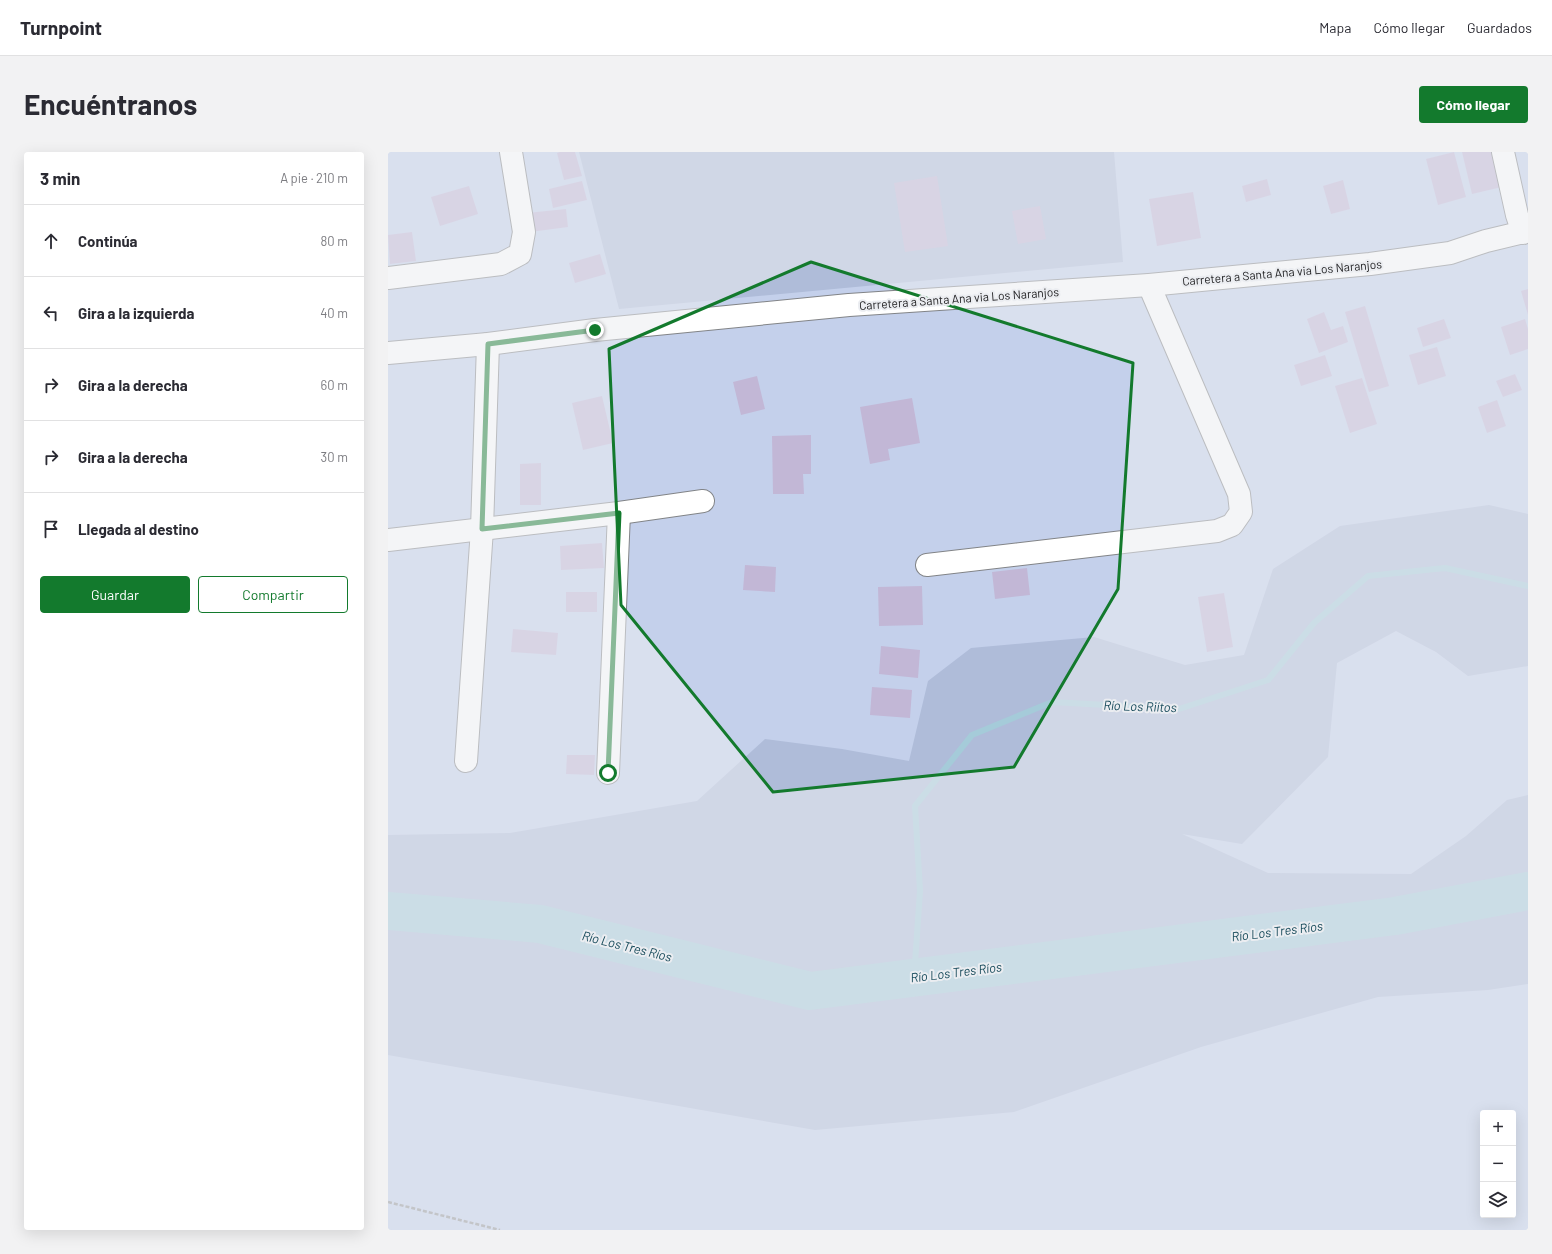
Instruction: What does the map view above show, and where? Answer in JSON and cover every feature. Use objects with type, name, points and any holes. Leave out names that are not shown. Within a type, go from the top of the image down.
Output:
[{"type":"street","points":[[388,278],[501,264],[520,254],[524,232],[511,152]]},
{"type":"street","points":[[1503,152],[1517,215],[1526,232]]},
{"type":"street","name":"Carretera a Santa Ana via Los Naranjos","points":[[388,353],[488,344],[595,330],[849,305],[1149,285],[1370,264],[1450,253],[1486,241],[1526,232]]},
{"type":"street","points":[[927,565],[1217,531],[1232,525],[1241,512],[1239,494],[1149,285]]},
{"type":"street","points":[[466,761],[482,529],[488,344]]},
{"type":"street","points":[[388,540],[619,513],[703,501]]},
{"type":"street","points":[[608,773],[619,513]]},
{"type":"path","points":[[388,1202],[500,1230]]},
{"type":"highlighted area","points":[[811,262],[1133,363],[1118,589],[1014,767],[773,792],[621,605],[609,349]]},
{"type":"shaded area","points":[[388,152],[1528,152],[1528,1230],[388,1230]]},
{"type":"shaded area","points":[[579,152],[1114,152],[1123,262],[619,309]]},
{"type":"shaded area","points":[[1489,505],[1528,514],[1528,666],[1468,676],[1436,652],[1396,631],[1337,663],[1328,757],[1242,844],[1182,834],[1268,873],[1411,874],[1466,836],[1507,800],[1528,795],[1528,984],[1488,990],[1378,997],[1201,1047],[1014,1112],[815,1130],[388,1055],[388,835],[510,833],[697,801],[765,739],[842,749],[909,761],[928,681],[971,648],[1094,637],[1185,665],[1244,655],[1273,569],[1340,526]]},
{"type":"building","points":[[575,152],[582,176],[564,180],[557,153]]},
{"type":"building","points":[[1454,152],[1466,197],[1438,205],[1426,159]]},
{"type":"building","points":[[1462,152],[1497,152],[1506,186],[1472,194]]},
{"type":"building","points":[[937,176],[948,246],[905,252],[894,183]]},
{"type":"building","points":[[1267,179],[1271,195],[1246,202],[1242,186]]},
{"type":"building","points":[[1343,180],[1350,209],[1331,214],[1323,186]]},
{"type":"building","points":[[582,181],[587,200],[553,208],[549,189]]},
{"type":"building","points":[[469,186],[478,214],[440,226],[431,197]]},
{"type":"building","points":[[1193,192],[1201,238],[1157,246],[1149,199]]},
{"type":"building","points":[[1040,206],[1046,239],[1018,244],[1012,211]]},
{"type":"building","points":[[566,209],[568,227],[530,232],[527,213]]},
{"type":"building","points":[[412,232],[416,261],[390,264],[388,235]]},
{"type":"building","points":[[600,254],[606,274],[575,283],[569,263]]},
{"type":"building","points":[[1528,289],[1528,315],[1521,291]]},
{"type":"building","points":[[1365,306],[1389,386],[1369,392],[1345,312]]},
{"type":"building","points":[[1324,312],[1331,330],[1343,326],[1348,342],[1319,353],[1307,319]]},
{"type":"building","points":[[1444,319],[1451,338],[1423,347],[1417,328]]},
{"type":"building","points":[[1525,319],[1528,329],[1528,349],[1510,355],[1501,327]]},
{"type":"building","points":[[1437,347],[1446,376],[1418,385],[1409,355]]},
{"type":"building","points":[[1325,355],[1332,376],[1301,386],[1294,365]]},
{"type":"building","points":[[1515,374],[1522,390],[1503,397],[1496,381]]},
{"type":"building","points":[[757,376],[765,409],[741,415],[733,382]]},
{"type":"building","points":[[1362,378],[1377,424],[1350,433],[1335,386]]},
{"type":"building","points":[[602,396],[613,443],[583,450],[572,403]]},
{"type":"building","points":[[912,398],[920,443],[888,449],[890,460],[870,464],[860,407]]},
{"type":"building","points":[[1497,400],[1506,426],[1487,433],[1478,407]]},
{"type":"building","points":[[811,435],[811,474],[803,474],[804,494],[773,494],[772,436]]},
{"type":"building","points":[[541,463],[541,505],[520,505],[520,464]]},
{"type":"building","points":[[602,543],[604,568],[561,570],[560,546]]},
{"type":"building","points":[[745,565],[776,567],[775,592],[743,590]]},
{"type":"building","points":[[1027,568],[1030,595],[995,599],[992,572]]},
{"type":"building","points":[[922,586],[923,625],[879,626],[878,587]]},
{"type":"building","points":[[566,592],[597,592],[597,612],[566,612]]},
{"type":"building","points":[[1224,593],[1233,647],[1207,652],[1198,597]]},
{"type":"building","points":[[513,629],[558,633],[556,655],[511,652]]},
{"type":"building","points":[[881,646],[920,650],[918,678],[879,674]]},
{"type":"building","points":[[872,687],[912,690],[910,718],[870,715]]},
{"type":"building","points":[[567,755],[595,755],[594,775],[566,774]]},
{"type":"waterway","name":"Río Los Riítos","points":[[914,978],[920,891],[915,806],[972,735],[1052,702],[1179,709],[1268,680],[1314,623],[1368,576],[1445,568],[1528,586]]},
{"type":"waterway","name":"Río Los Tres Ríos","points":[[388,911],[540,924],[810,991],[1395,916],[1528,891]]},
{"type":"route","points":[[595,330],[488,344],[482,529],[619,513],[608,773]]}]
